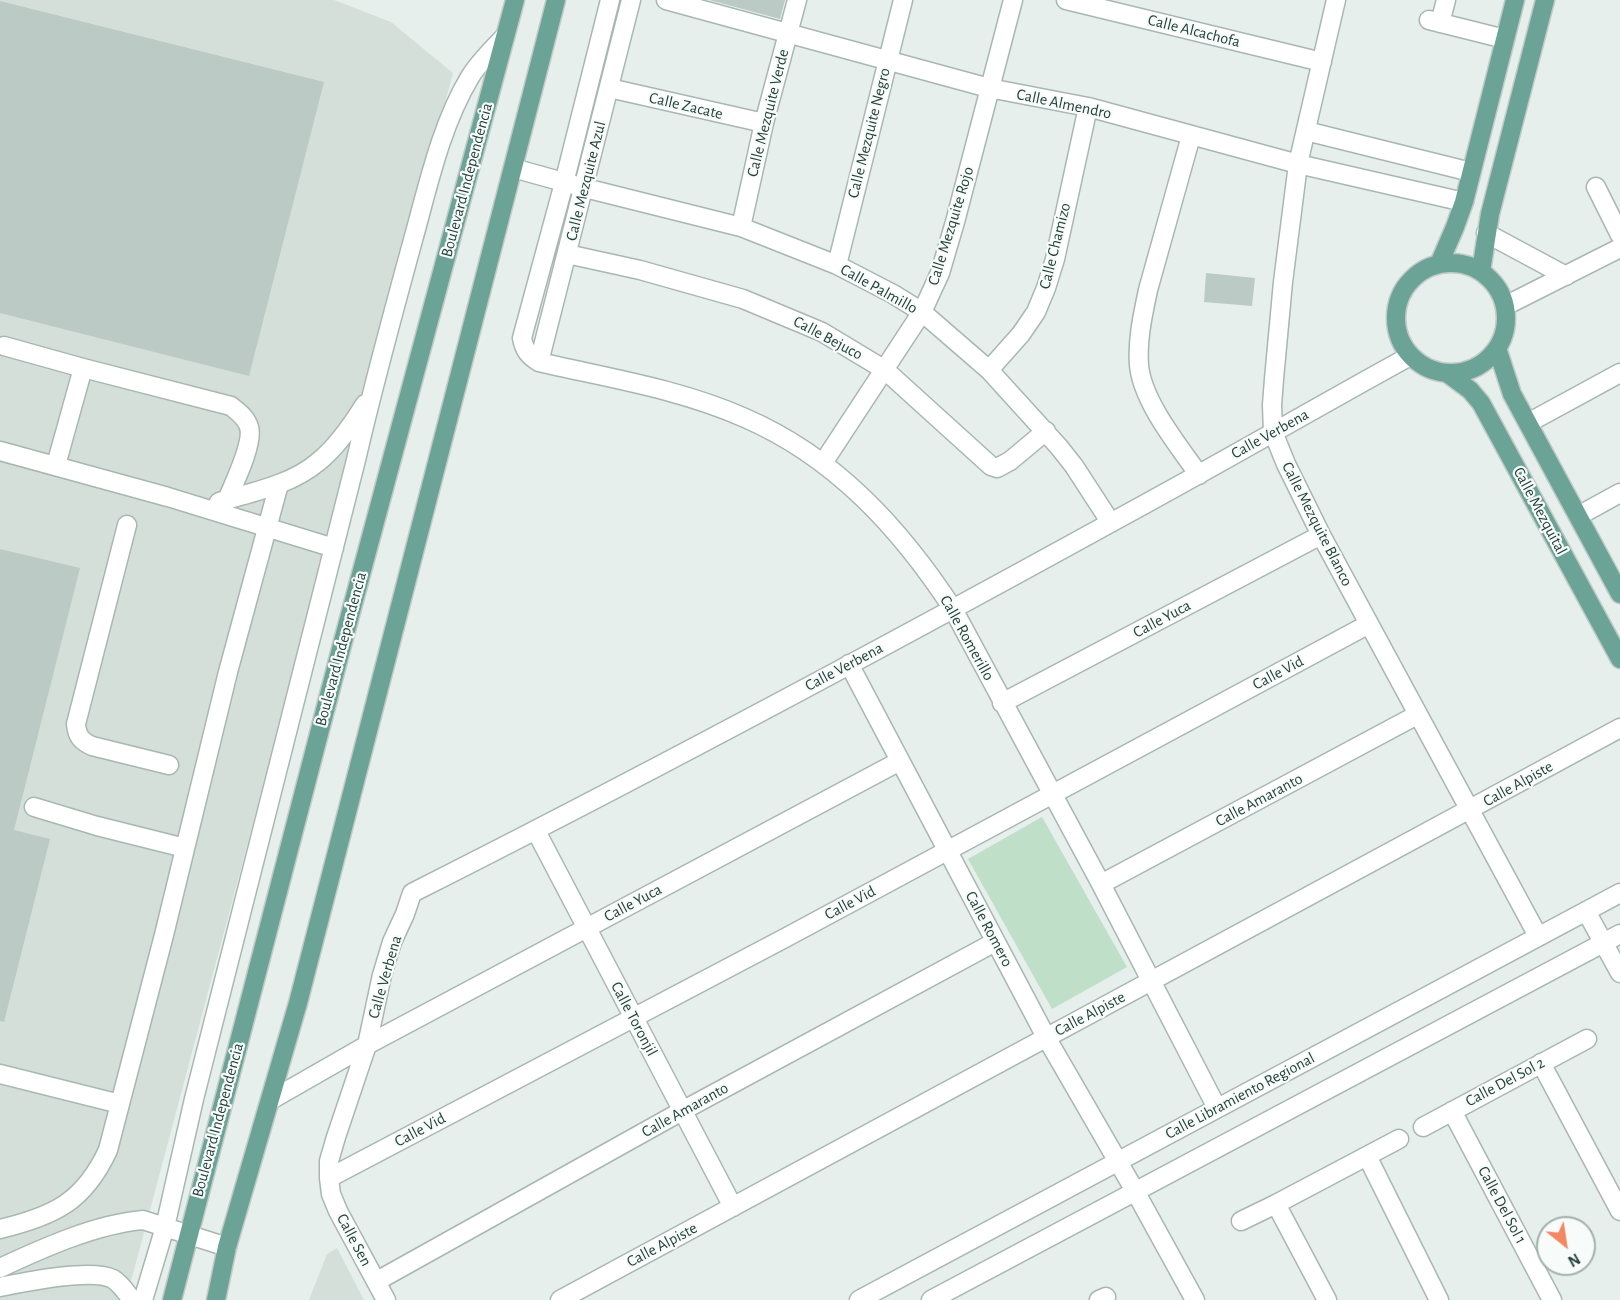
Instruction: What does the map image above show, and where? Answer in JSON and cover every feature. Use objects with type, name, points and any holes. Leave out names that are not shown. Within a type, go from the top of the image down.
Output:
[{"type":"main road","name":"Boulevard Independencia","points":[[172,1300],[345,633],[515,0]]},
{"type":"main road","points":[[216,1300],[228,1247],[298,1003],[556,0]]},
{"type":"main road","points":[[1439,264],[1464,202],[1515,0]]},
{"type":"main road","points":[[1481,271],[1486,233],[1545,0]]},
{"type":"main road","points":[[1454,262],[1481,271],[1492,281],[1505,306],[1504,335],[1497,348],[1484,362],[1466,371],[1447,373],[1433,371],[1421,365],[1410,356],[1400,340],[1395,321],[1398,302],[1407,284],[1421,271],[1439,264],[1454,262]]},
{"type":"main road","name":"Calle Mezquital","points":[[1497,348],[1512,393],[1620,594]]},
{"type":"main road","name":"Calle Mezquital","points":[[1447,373],[1470,390],[1481,403],[1620,659]]},
{"type":"street","points":[[539,362],[527,352],[522,338],[610,0]]},
{"type":"street","name":"Calle Mezquite Azul","points":[[539,362],[631,0]]},
{"type":"street","name":"Calle Almendro","points":[[666,0],[989,88],[1088,107],[1298,164],[1464,202]]},
{"type":"street","name":"Calle Mezquite Verde","points":[[741,227],[764,123],[797,0]]},
{"type":"street","name":"Calle Mezquite Negro","points":[[837,266],[903,0]]},
{"type":"street","name":"Calle Mezquite Rojo","points":[[823,463],[922,312],[940,273],[1013,0]]},
{"type":"street","name":"Calle Alcachofa","points":[[1066,0],[1322,62]]},
{"type":"street","name":"Calle Mezquite Blanco","points":[[1336,0],[1298,164],[1283,282],[1272,405],[1273,432],[1321,535],[1538,936]]},
{"type":"street","points":[[1446,0],[1434,22],[1505,39]]},
{"type":"street","points":[[143,1300],[165,1227],[197,1088],[371,395],[421,210],[443,137],[470,77],[505,36]]},
{"type":"street","name":"Calle Zacate","points":[[609,88],[764,123]]},
{"type":"street","name":"Calle Chamizo","points":[[989,370],[1021,334],[1036,312],[1046,288],[1055,259],[1088,107]]},
{"type":"street","points":[[1306,131],[1471,172]]},
{"type":"street","points":[[1191,136],[1148,290],[1143,315],[1139,365],[1147,392],[1161,421],[1199,474]]},
{"type":"street","name":"Calle Palmillo","points":[[513,168],[741,227],[870,281],[922,312],[989,370],[1046,431],[1074,466],[1111,523]]},
{"type":"street","points":[[1596,187],[1620,235]]},
{"type":"street","points":[[1486,233],[1566,276]]},
{"type":"street","points":[[1505,306],[1620,248]]},
{"type":"street","name":"Calle Bejuco","points":[[567,254],[640,270],[743,299],[822,332],[885,370],[991,466],[997,468],[1010,461],[1046,431]]},
{"type":"street","points":[[4,346],[231,406],[247,421],[250,442],[227,500]]},
{"type":"street","name":"Calle Verbena","points":[[367,1045],[382,975],[392,942],[412,893],[536,831],[953,609],[1410,356]]},
{"type":"street","name":"Calle Romerillo","points":[[539,362],[648,387],[706,403],[745,417],[782,435],[823,463],[872,505],[929,572],[953,609],[1217,1108]]},
{"type":"street","points":[[56,465],[82,368]]},
{"type":"street","points":[[1528,423],[1620,373]]},
{"type":"street","points":[[202,507],[279,484],[302,473],[330,451],[371,395]]},
{"type":"street","points":[[0,451],[202,507],[334,548]]},
{"type":"street","points":[[0,1229],[34,1220],[58,1209],[77,1196],[91,1181],[108,1150],[165,935],[228,672],[279,484]]},
{"type":"street","points":[[1578,516],[1620,493]]},
{"type":"street","points":[[127,525],[76,724],[77,732],[84,742],[92,746],[169,765]]},
{"type":"street","name":"Calle Yuca","points":[[1002,703],[1321,535]]},
{"type":"street","name":"Calle Vid","points":[[329,1178],[1053,795],[1369,624]]},
{"type":"street","name":"Calle Romero","points":[[849,664],[1046,1037],[1195,1300]]},
{"type":"street","name":"Calle Amaranto","points":[[1101,885],[1417,715]]},
{"type":"street","name":"Calle Alpiste","points":[[560,1300],[1620,728]]},
{"type":"street","name":"Calle Yuca","points":[[271,1100],[367,1045],[900,760]]},
{"type":"street","points":[[34,807],[184,848]]},
{"type":"street","name":"Calle Toronjil","points":[[536,831],[733,1207]]},
{"type":"street","name":"Calle Libramiento Regional","points":[[859,1300],[1620,893]]},
{"type":"street","points":[[1586,911],[1612,939],[1620,973]]},
{"type":"street","points":[[931,1300],[1612,939]]},
{"type":"street","name":"Calle Amaranto","points":[[377,1281],[682,1110],[995,942]]},
{"type":"street","name":"Calle Del Sol 2","points":[[1423,1127],[1587,1039]]},
{"type":"street","points":[[329,1178],[329,1161],[367,1045]]},
{"type":"street","points":[[1541,1063],[1620,1211]]},
{"type":"street","points":[[0,1074],[120,1104]]},
{"type":"street","name":"Calle Del Sol 1","points":[[1452,1111],[1552,1300]]},
{"type":"street","points":[[1241,1221],[1398,1139]]},
{"type":"street","points":[[1367,1156],[1439,1300]]},
{"type":"street","name":"Calle Sen","points":[[329,1178],[331,1194],[338,1211],[387,1300]]},
{"type":"street","points":[[1276,1204],[1327,1300]]},
{"type":"street","points":[[23,1283],[8,1265],[50,1246],[104,1227],[129,1221],[143,1220],[228,1247]]},
{"type":"street","points":[[0,1287],[86,1274],[101,1275],[120,1284],[132,1300]]},
{"type":"shaded area","points":[[0,0],[334,0],[391,22],[453,73],[126,1300],[0,1300]]},
{"type":"shaded area","points":[[337,1248],[364,1300],[309,1300],[327,1254]]},
{"type":"green space","points":[[1042,817],[1127,967],[1052,1009],[968,859]]},
{"type":"building","points":[[709,0],[785,0],[780,19]]},
{"type":"building","points":[[0,1],[324,82],[249,376],[0,313]]},
{"type":"building","points":[[1206,273],[1255,278],[1252,306],[1204,302]]},
{"type":"building","points":[[0,549],[80,568],[14,830],[50,839],[4,1022],[0,1021]]}]
